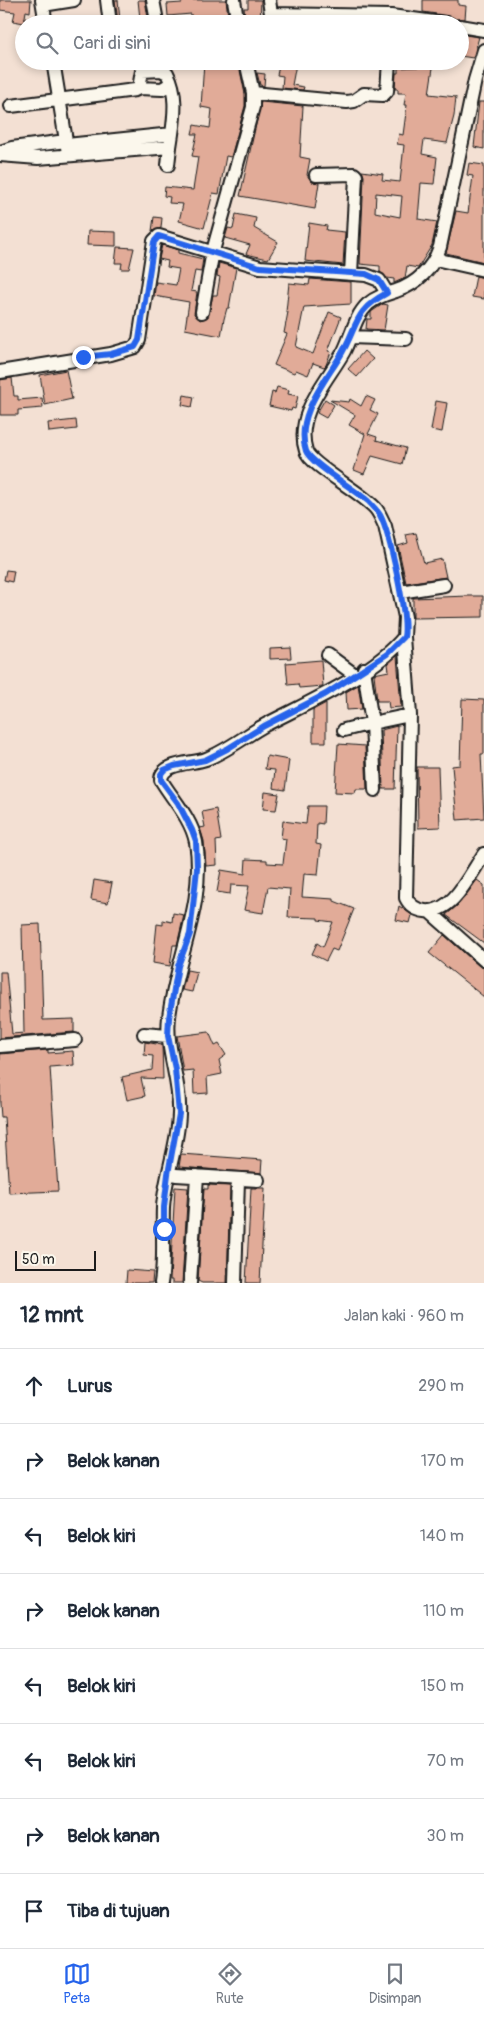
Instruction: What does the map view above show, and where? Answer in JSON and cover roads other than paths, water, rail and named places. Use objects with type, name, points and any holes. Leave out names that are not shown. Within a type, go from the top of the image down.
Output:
[{"type":"street","points":[[43,3],[74,0]]},
{"type":"street","points":[[107,0],[109,15]]},
{"type":"street","points":[[153,0],[156,15]]},
{"type":"street","points":[[234,0],[236,15]]},
{"type":"street","points":[[268,0],[271,14],[291,15]]},
{"type":"street","points":[[469,28],[484,30]]},
{"type":"street","points":[[484,50],[480,58],[478,99],[440,247],[435,259],[424,274],[406,287],[387,293],[370,302],[364,308],[313,403],[306,421],[304,442],[310,458],[367,500],[376,509],[384,526],[400,592],[405,617],[404,637],[410,714],[406,898],[414,907],[429,911],[438,910],[458,892],[484,854]]},
{"type":"street","points":[[54,70],[67,147]]},
{"type":"street","points":[[139,88],[140,75],[146,70],[167,73],[175,101],[168,165]]},
{"type":"street","points":[[202,312],[213,251],[253,107],[253,93],[248,70]]},
{"type":"street","points":[[253,93],[347,102],[354,101],[364,94],[383,95],[387,91],[388,70]]},
{"type":"street","points":[[11,106],[129,92],[139,88],[162,89],[170,84]]},
{"type":"street","points":[[0,154],[12,158],[67,147],[171,140]]},
{"type":"street","points":[[316,175],[354,174],[356,176],[351,274]]},
{"type":"street","points":[[0,372],[111,354],[135,347],[139,340],[156,237],[166,237],[260,267],[374,277],[387,293]]},
{"type":"street","points":[[435,259],[484,270]]},
{"type":"street","points":[[350,337],[406,339]]},
{"type":"street","points":[[400,592],[444,585]]},
{"type":"street","points":[[161,1283],[164,1250],[164,1207],[179,1114],[175,1069],[168,1036],[175,978],[187,944],[193,918],[197,869],[196,841],[192,830],[178,803],[161,780],[161,774],[164,770],[174,766],[205,760],[264,726],[326,694],[391,651],[404,637]]},
{"type":"street","points":[[328,655],[359,672],[372,723],[375,790]]},
{"type":"street","points":[[344,730],[410,714]]},
{"type":"street","points":[[429,911],[484,960]]},
{"type":"street","points":[[144,1034],[168,1036]]},
{"type":"street","points":[[0,1046],[75,1040]]},
{"type":"street","points":[[176,1175],[258,1180]]},
{"type":"street","points":[[190,1283],[197,1176]]},
{"type":"street","points":[[235,1283],[238,1179]]}]
